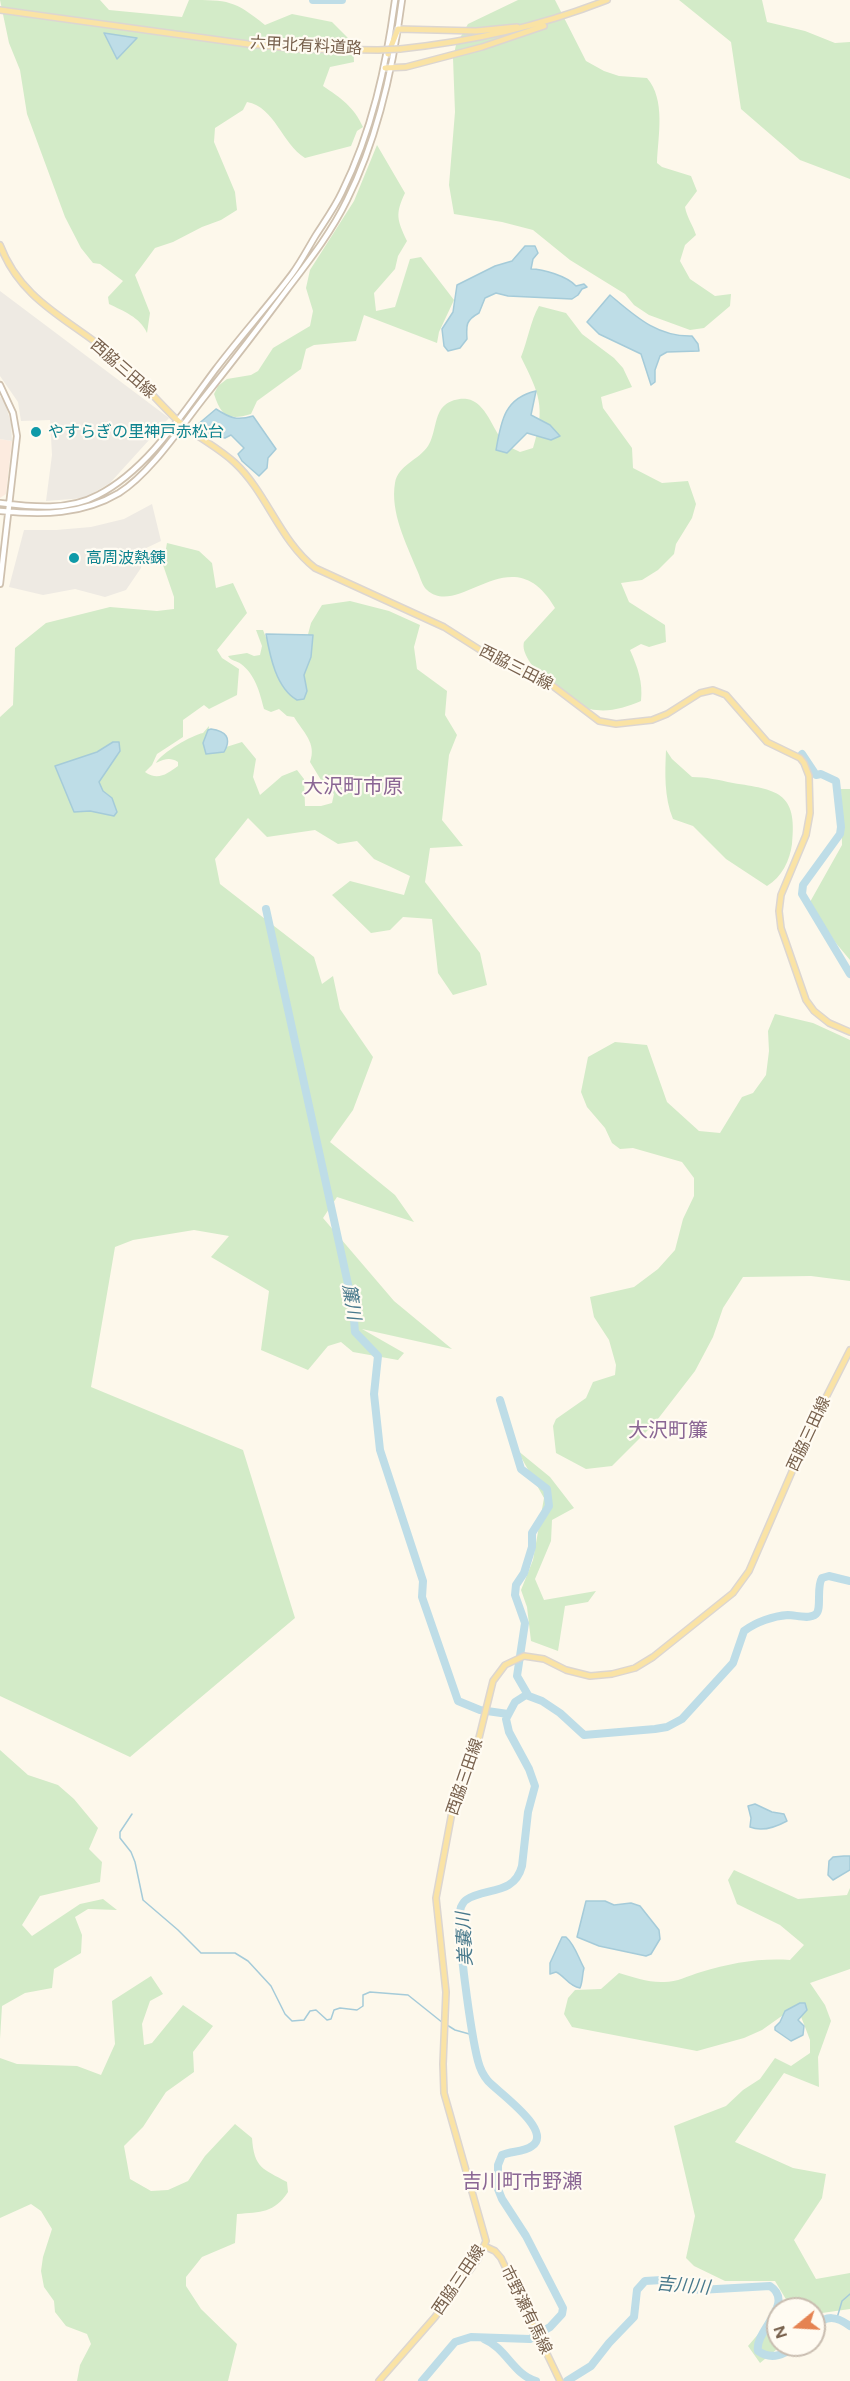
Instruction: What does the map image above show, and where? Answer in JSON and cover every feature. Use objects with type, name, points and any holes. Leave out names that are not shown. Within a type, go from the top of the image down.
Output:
[{"type":"main road","name":"六甲北有料道路","points":[[0,10],[248,44],[300,49],[378,50],[482,38],[539,24],[607,0]]},
{"type":"main road","points":[[388,69],[482,47],[568,17],[586,8]]},
{"type":"main road","points":[[388,54],[398,29],[476,31],[539,24]]},
{"type":"main road","name":"西脇三田線","points":[[0,245],[8,265],[27,290],[57,316],[110,354],[177,420],[225,454],[240,469],[302,556],[315,568],[444,627],[499,662],[545,680],[592,718],[611,724],[652,720],[667,714],[700,693],[720,691],[734,702],[767,742],[800,758],[809,777],[810,813],[806,835],[781,895],[779,911],[781,928],[807,1000],[814,1011],[829,1023],[850,1032]]},
{"type":"main road","name":"西脇三田線","points":[[378,2381],[435,2317],[478,2259],[486,2237],[444,2093],[446,1992],[436,1898],[450,1821],[472,1762],[493,1681],[505,1665],[524,1656],[544,1659],[566,1670],[590,1676],[635,1668],[653,1657],[733,1593],[749,1570],[813,1423],[850,1350]]},
{"type":"main road","name":"市野瀬有馬線","points":[[484,2246],[495,2251],[501,2258],[559,2379]]},
{"type":"street","points":[[0,511],[61,513],[98,503],[119,493],[133,482],[183,425],[318,249],[347,200],[369,144],[398,29],[402,1]]},
{"type":"street","points":[[0,503],[55,507],[96,496],[118,484],[132,472],[177,420],[292,274],[341,194],[368,132],[388,69],[395,2]]},
{"type":"street","points":[[0,385],[10,403],[16,426],[10,512],[0,584]]},
{"type":"shaded area","points":[[0,291],[169,418],[110,483],[85,498],[46,501],[52,455],[50,420],[21,421],[18,402],[0,376]]},
{"type":"shaded area","points":[[0,396],[5,403],[11,423],[12,441],[0,439]]},
{"type":"shaded area","points":[[0,439],[12,441],[6,494],[0,498]]},
{"type":"shaded area","points":[[152,504],[161,541],[142,550],[141,568],[126,590],[105,597],[75,589],[43,595],[9,587],[24,530],[91,527],[124,519]]},
{"type":"green space","points":[[0,0],[100,0],[109,10],[182,17],[189,0],[213,0],[238,6],[265,25],[292,14],[332,22],[353,43],[354,62],[330,67],[323,86],[346,104],[363,127],[357,131],[351,146],[305,158],[290,144],[272,118],[257,105],[247,102],[243,110],[215,128],[214,142],[235,192],[237,210],[221,220],[155,248],[135,275],[150,313],[147,333],[136,319],[109,304],[108,297],[123,281],[100,264],[93,263],[81,248],[65,217],[27,114],[20,70],[9,43]]},
{"type":"green space","points":[[518,0],[555,0],[586,61],[619,76],[647,78],[653,87],[660,118],[657,163],[662,167],[691,176],[697,191],[685,207],[696,235],[685,245],[680,261],[690,279],[715,296],[731,294],[730,306],[704,328],[690,330],[649,315],[634,305],[625,294],[570,260],[533,230],[454,214],[449,185],[455,112],[453,58],[456,45],[468,24]]},
{"type":"green space","points":[[679,0],[762,0],[767,22],[805,31],[835,43],[850,42],[850,179],[800,160],[741,109],[731,42]]},
{"type":"green space","points":[[377,145],[405,193],[398,217],[407,241],[398,256],[395,269],[374,293],[376,311],[395,307],[410,259],[421,257],[454,300],[439,332],[437,343],[364,315],[356,341],[314,345],[306,349],[301,369],[257,401],[251,414],[236,417],[227,415],[223,412],[214,394],[218,386],[227,379],[251,375],[258,371],[273,348],[310,326],[313,311],[306,288],[310,270],[354,201]]},
{"type":"green space","points":[[539,306],[566,313],[582,334],[614,358],[623,368],[632,387],[601,397],[603,408],[632,448],[633,468],[662,483],[688,481],[696,504],[692,518],[676,544],[674,554],[658,570],[642,580],[621,583],[629,602],[665,625],[666,642],[649,647],[641,644],[630,650],[639,675],[641,701],[616,709],[597,710],[581,706],[547,682],[529,661],[524,651],[524,642],[555,608],[539,587],[522,578],[504,578],[455,595],[440,596],[427,590],[408,549],[397,516],[394,494],[397,477],[404,467],[428,446],[441,409],[450,402],[461,399],[474,401],[484,411],[506,444],[520,452],[533,448],[539,421],[539,401],[521,357]]},
{"type":"green space","points":[[167,543],[199,551],[212,563],[216,588],[233,583],[247,613],[217,650],[222,658],[239,669],[237,695],[209,709],[204,705],[183,720],[183,737],[157,754],[152,765],[145,772],[150,775],[162,775],[178,766],[178,762],[170,759],[156,763],[177,745],[203,733],[209,726],[207,749],[223,748],[242,742],[256,759],[253,777],[260,795],[282,776],[297,770],[304,779],[305,806],[332,803],[334,794],[321,780],[310,762],[312,749],[310,743],[294,717],[287,716],[279,709],[271,712],[264,709],[259,690],[250,673],[228,656],[247,653],[254,656],[260,655],[262,646],[256,630],[263,630],[285,686],[302,657],[311,623],[322,605],[350,601],[389,611],[420,625],[414,647],[417,669],[447,691],[445,715],[457,735],[449,755],[442,820],[463,846],[430,848],[425,882],[480,953],[487,985],[453,995],[438,973],[432,919],[403,917],[390,930],[371,933],[332,895],[350,881],[404,895],[410,876],[374,859],[357,841],[338,844],[315,830],[267,837],[248,818],[215,859],[220,884],[314,957],[322,984],[333,976],[340,1009],[373,1057],[353,1110],[330,1142],[395,1195],[414,1222],[337,1197],[323,1218],[394,1301],[452,1349],[362,1329],[404,1353],[398,1360],[353,1352],[341,1342],[328,1346],[308,1370],[261,1350],[269,1291],[211,1257],[229,1236],[194,1230],[133,1240],[115,1247],[91,1387],[243,1450],[295,1618],[130,1757],[0,1696],[0,717],[13,705],[15,648],[46,623],[110,607],[157,611],[174,609],[174,597],[163,565]]},
{"type":"green space","points":[[666,750],[672,759],[692,777],[761,788],[781,796],[791,813],[793,826],[791,850],[777,878],[767,886],[726,859],[693,826],[673,819],[665,776]]},
{"type":"green space","points":[[841,789],[850,789],[850,960],[835,942],[810,902],[842,845]]},
{"type":"green space","points":[[775,1014],[813,1023],[850,1040],[850,1281],[811,1276],[743,1277],[723,1308],[713,1337],[695,1371],[654,1424],[612,1466],[586,1469],[556,1453],[553,1426],[556,1419],[586,1398],[593,1382],[615,1375],[616,1365],[609,1340],[594,1317],[590,1297],[634,1287],[658,1269],[675,1250],[683,1219],[694,1196],[694,1178],[682,1162],[633,1148],[620,1149],[612,1143],[605,1128],[587,1107],[581,1092],[588,1057],[615,1042],[647,1045],[667,1102],[699,1131],[720,1133],[742,1097],[753,1093],[766,1075],[769,1051],[768,1031]]},
{"type":"green space","points":[[517,1450],[550,1477],[574,1508],[552,1520],[551,1541],[535,1579],[544,1600],[596,1591],[588,1602],[565,1606],[558,1651],[531,1641],[527,1607],[521,1590],[533,1560],[544,1498]]},
{"type":"green space","points":[[0,1750],[28,1775],[58,1785],[74,1799],[98,1828],[89,1849],[102,1862],[100,1882],[40,1896],[22,1925],[32,1936],[80,1904],[103,1899],[117,1910],[88,1909],[75,1917],[82,1935],[81,1953],[54,1969],[52,1988],[25,1993],[2,2006],[0,2039]]},
{"type":"green space","points":[[734,1870],[798,1899],[847,1895],[850,1888],[850,1969],[810,1983],[825,2005],[831,2021],[818,2057],[819,2087],[784,2073],[735,2142],[793,2168],[826,2174],[822,2198],[794,2240],[816,2279],[850,2273],[850,2309],[826,2312],[826,2297],[785,2297],[775,2281],[725,2281],[694,2266],[686,2258],[695,2216],[674,2126],[726,2106],[743,2090],[760,2079],[775,2058],[791,2066],[810,2053],[810,2040],[800,2014],[786,2013],[762,2030],[744,2038],[697,2051],[572,2027],[564,2014],[568,1998],[575,1990],[601,1989],[619,1973],[645,1980],[666,1982],[734,1964],[790,1960],[804,1945],[780,1925],[737,1904],[728,1880]]},
{"type":"green space","points":[[151,1976],[163,1994],[150,2001],[142,2024],[144,2045],[152,2043],[183,2005],[213,2026],[193,2052],[194,2072],[166,2092],[143,2127],[124,2146],[130,2179],[151,2191],[168,2190],[188,2181],[205,2156],[235,2124],[252,2138],[255,2156],[261,2166],[287,2182],[288,2192],[272,2208],[260,2212],[237,2214],[235,2243],[202,2257],[186,2277],[186,2286],[201,2309],[237,2344],[228,2381],[77,2381],[80,2365],[91,2344],[87,2334],[66,2326],[55,2312],[54,2301],[44,2287],[41,2271],[52,2229],[41,2211],[31,2204],[0,2218],[0,2058],[17,2064],[77,2066],[101,2075],[115,2044],[112,2001]]},
{"type":"green space","points":[[766,2325],[767,2357],[760,2363],[748,2346]]},
{"type":"water","points":[[104,33],[137,38],[117,59]]},
{"type":"water","points":[[525,246],[535,246],[538,253],[533,259],[531,269],[555,274],[576,286],[584,284],[587,287],[572,299],[508,296],[496,293],[485,298],[479,313],[468,323],[467,339],[460,348],[448,351],[444,346],[442,329],[453,312],[457,285],[495,266],[512,261]]},
{"type":"water","points":[[610,295],[647,324],[657,329],[692,336],[698,344],[699,351],[667,352],[660,356],[655,370],[655,382],[651,385],[641,354],[599,334],[587,322]]},
{"type":"water","points":[[536,391],[531,415],[550,425],[560,436],[551,440],[527,433],[507,453],[496,450],[502,421],[511,405],[525,394]]},
{"type":"water","points":[[216,409],[234,418],[253,416],[276,449],[268,458],[267,468],[259,476],[242,461],[238,454],[244,448],[231,435],[225,438],[207,434],[196,426]]},
{"type":"water","points":[[266,634],[313,635],[311,657],[304,675],[307,691],[304,699],[297,700],[290,695],[279,680]]},
{"type":"water","points":[[208,730],[220,731],[226,736],[227,743],[224,752],[206,754],[203,743]]},
{"type":"water","points":[[113,742],[119,742],[120,751],[99,782],[103,791],[112,798],[117,812],[114,816],[90,811],[74,812],[55,766],[97,752]]},
{"type":"water","points":[[755,1804],[772,1812],[784,1814],[787,1821],[769,1828],[750,1827],[751,1818],[748,1806]]},
{"type":"water","points":[[850,1856],[850,1870],[833,1880],[828,1875],[829,1861],[833,1857]]},
{"type":"water","points":[[586,1901],[605,1901],[614,1905],[631,1903],[640,1906],[659,1930],[660,1939],[651,1954],[646,1956],[599,1946],[577,1937]]},
{"type":"water","points":[[562,1937],[566,1937],[572,1944],[584,1968],[580,1988],[572,1985],[556,1972],[550,1974],[550,1963]]},
{"type":"water","points":[[800,2003],[805,2003],[807,2010],[798,2020],[804,2026],[803,2035],[791,2041],[775,2030],[775,2027],[785,2011]]},
{"type":"waterway","points":[[313,0],[342,0]]},
{"type":"waterway","points":[[802,754],[816,775],[821,774],[836,781],[841,827],[840,834],[803,885],[802,894],[850,974]]},
{"type":"waterway","name":"簾川","points":[[266,909],[353,1307],[355,1332],[378,1356],[374,1394],[380,1450],[423,1581],[422,1597],[458,1701],[480,1710],[508,1714]]},
{"type":"waterway","points":[[500,1400],[521,1469],[547,1489],[549,1506],[532,1533],[532,1547],[524,1573],[516,1585],[515,1595],[525,1623],[517,1676],[528,1695]]},
{"type":"waterway","name":"美嚢川","points":[[422,2381],[455,2342],[471,2337],[530,2339],[550,2327],[562,2314],[563,2308],[526,2236],[498,2189],[498,2165],[502,2155],[532,2146],[537,2139],[536,2131],[522,2112],[488,2081],[480,2067],[468,2007],[460,1936],[461,1907],[465,1901],[474,1896],[506,1887],[518,1876],[522,1866],[528,1812],[535,1786],[529,1769],[509,1732],[506,1719],[515,1702],[526,1695],[542,1701],[560,1713],[584,1735],[667,1727],[682,1719],[733,1663],[744,1631],[759,1622],[776,1617],[813,1616],[818,1611],[819,1587],[822,1578],[829,1576],[850,1581]]},
{"type":"waterway","points":[[132,1814],[120,1832],[120,1838],[131,1852],[135,1862],[143,1900],[201,1953],[235,1953],[248,1961],[271,1986],[285,2014],[292,2021],[304,2020],[310,2011],[316,2010],[327,2020],[331,2019],[334,2010],[340,2008],[357,2010],[363,2006],[363,1995],[370,1992],[408,1995],[443,2023]]},
{"type":"waterway","points":[[447,2025],[473,2035]]},
{"type":"waterway","name":"吉川川","points":[[567,2381],[591,2366],[634,2317],[637,2290],[645,2281],[662,2280],[699,2290],[770,2286],[778,2297]]},
{"type":"waterway","points":[[837,2318],[842,2301],[850,2294]]},
{"type":"waterway","name":"吉川川","points":[[826,2319],[840,2320],[850,2326]]},
{"type":"waterway","name":"吉川川","points":[[766,2328],[758,2343],[758,2351],[766,2355]]},
{"type":"waterway","name":"吉川川","points":[[484,2339],[492,2343],[528,2378],[536,2381]]},
{"type":"place","name":"やすらぎの里神戸赤松台","points":[[36,432]]},
{"type":"place","name":"高周波熱錬","points":[[74,558]]},
{"type":"district","name":"大沢町市原","points":[[353,787]]},
{"type":"district","name":"大沢町簾","points":[[668,1431]]},
{"type":"district","name":"吉川町市野瀬","points":[[522,2182]]}]
